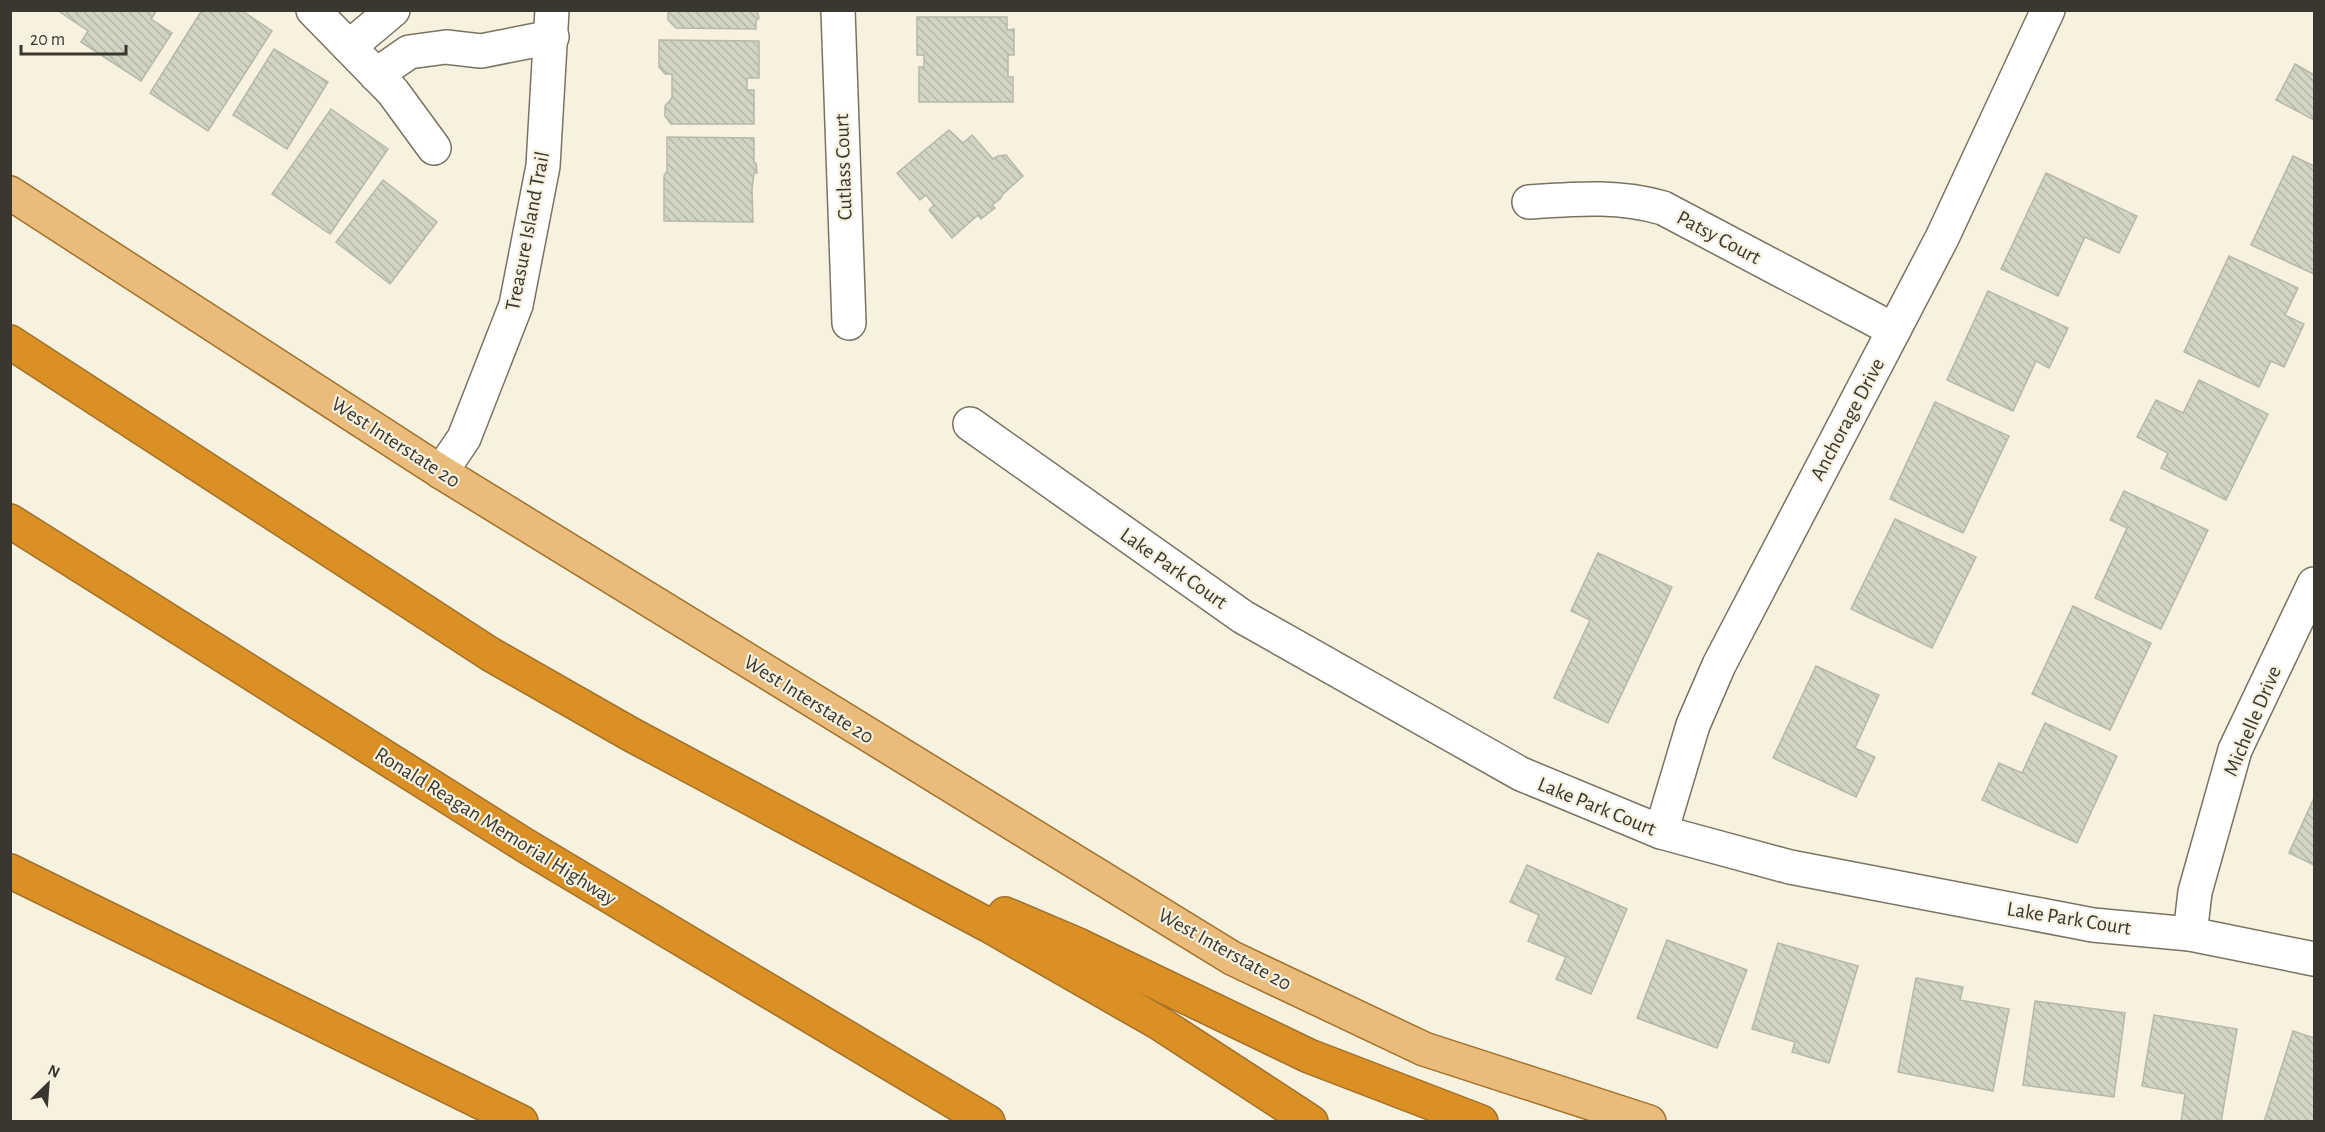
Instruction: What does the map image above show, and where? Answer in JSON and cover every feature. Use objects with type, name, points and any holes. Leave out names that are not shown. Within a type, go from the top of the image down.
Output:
[{"type":"highway","points":[[10,342],[490,654],[632,735],[988,925],[1159,1023],[1311,1122]]},
{"type":"highway","name":"Ronald Reagan Memorial Highway","points":[[10,521],[526,846],[988,1122]]},
{"type":"highway","points":[[831,843],[1076,944],[1309,1056],[1481,1122]]},
{"type":"highway","points":[[10,870],[520,1122]]},
{"type":"main road","name":"West Interstate 20","points":[[10,193],[441,472],[1232,958],[1424,1048],[1649,1122]]},
{"type":"main road","points":[[10,206],[56,221]]},
{"type":"street","points":[[313,10],[393,92],[434,148]]},
{"type":"street","points":[[349,47],[393,10]]},
{"type":"street","name":"Cutlass Court","points":[[838,10],[849,323]]},
{"type":"street","name":"Anchorage Drive","points":[[1661,832],[1693,725],[1719,664],[1942,238],[2048,10]]},
{"type":"street","points":[[376,75],[409,52],[446,47],[481,51],[552,24]]},
{"type":"street","name":"Treasure Island Trail","points":[[441,472],[464,438],[516,305],[543,166],[552,24]]},
{"type":"street","name":"Patsy Court","points":[[1529,202],[1590,198],[1637,201],[1663,208],[1894,330]]},
{"type":"street","name":"Lake Park Court","points":[[970,424],[1243,617],[1521,774],[1661,832],[1790,867],[2093,925],[2190,934],[2314,959]]},
{"type":"street","name":"Michelle Drive","points":[[2190,934],[2195,892],[2235,750],[2314,584]]},
{"type":"building","points":[[57,10],[157,10],[151,19],[172,33],[141,81],[81,42],[88,31]]},
{"type":"building","points":[[202,10],[241,10],[272,31],[208,131],[150,93]]},
{"type":"building","points":[[656,10],[757,10],[759,18],[756,21],[756,29],[676,28],[668,20],[668,11]]},
{"type":"building","points":[[917,17],[1007,17],[1007,30],[1014,29],[1014,55],[1008,55],[1008,77],[1013,77],[1013,102],[919,102],[919,67],[924,67],[924,55],[917,55]]},
{"type":"building","points":[[659,40],[759,41],[759,78],[747,78],[747,90],[754,90],[754,124],[671,124],[665,116],[665,106],[672,98],[672,74],[665,74],[659,67]]},
{"type":"building","points":[[274,49],[328,82],[287,149],[233,115]]},
{"type":"building","points":[[2295,64],[2314,75],[2314,120],[2276,100]]},
{"type":"building","points":[[331,109],[388,149],[330,234],[272,194]]},
{"type":"building","points":[[949,130],[963,143],[972,135],[993,159],[1006,155],[1023,176],[992,205],[995,208],[981,219],[978,215],[952,238],[929,210],[934,205],[926,195],[920,200],[897,173]]},
{"type":"building","points":[[667,137],[754,138],[754,163],[756,163],[757,173],[754,173],[752,189],[753,222],[664,221]]},
{"type":"building","points":[[2293,156],[2314,166],[2314,274],[2251,245]]},
{"type":"building","points":[[2046,173],[2137,216],[2119,253],[2085,237],[2058,296],[2001,269]]},
{"type":"building","points":[[383,180],[437,222],[390,284],[336,242]]},
{"type":"building","points":[[2229,256],[2298,288],[2285,315],[2304,324],[2284,367],[2271,361],[2259,387],[2184,352]]},
{"type":"building","points":[[1988,291],[2068,328],[2049,368],[2036,361],[2013,411],[1947,380]]},
{"type":"building","points":[[2199,380],[2268,414],[2226,500],[2161,468],[2168,453],[2137,437],[2156,400],[2183,413]]},
{"type":"building","points":[[1935,402],[2009,436],[1963,533],[1890,499]]},
{"type":"building","points":[[2124,491],[2208,530],[2161,629],[2095,598],[2127,528],[2110,520]]},
{"type":"building","points":[[1895,519],[1976,557],[1932,648],[1851,609]]},
{"type":"building","points":[[1598,553],[1672,587],[1608,723],[1554,698],[1590,620],[1571,611]]},
{"type":"building","points":[[2073,606],[2151,643],[2110,730],[2032,694]]},
{"type":"building","points":[[1816,666],[1879,695],[1855,748],[1875,757],[1856,797],[1773,758]]},
{"type":"building","points":[[2045,723],[2117,756],[2077,843],[1982,800],[1999,763],[2022,773]]},
{"type":"building","points":[[2314,798],[2314,865],[2289,853]]},
{"type":"building","points":[[1527,865],[1627,909],[1591,994],[1556,979],[1566,957],[1528,941],[1539,915],[1510,902]]},
{"type":"building","points":[[1667,940],[1747,970],[1717,1048],[1637,1018]]},
{"type":"building","points":[[1778,943],[1858,966],[1829,1063],[1792,1052],[1795,1042],[1752,1029]]},
{"type":"building","points":[[1916,978],[1963,987],[1960,1000],[2009,1009],[1993,1091],[1898,1072]]},
{"type":"building","points":[[2035,1001],[2125,1013],[2114,1097],[2023,1085]]},
{"type":"building","points":[[2154,1015],[2237,1029],[2221,1122],[2181,1122],[2185,1094],[2142,1086]]},
{"type":"building","points":[[2293,1031],[2314,1038],[2314,1122],[2264,1122]]}]
